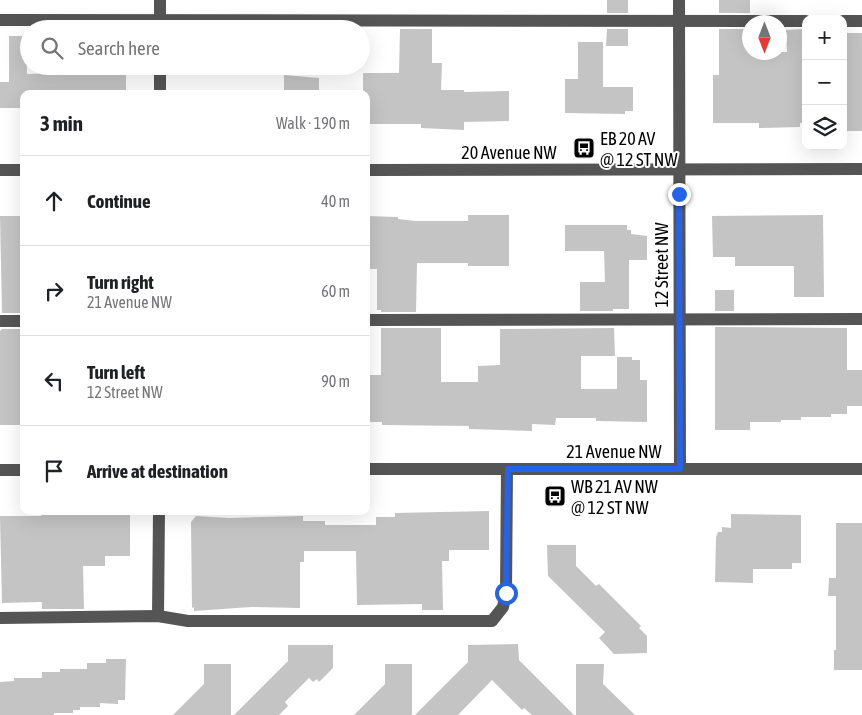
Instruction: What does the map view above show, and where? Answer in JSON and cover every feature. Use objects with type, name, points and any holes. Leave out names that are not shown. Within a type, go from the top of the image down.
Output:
[{"type":"street","points":[[160,0],[160,20]]},
{"type":"street","name":"12 Street NW","points":[[678,0],[680,469]]},
{"type":"street","points":[[0,20],[20,20]]},
{"type":"street","points":[[370,23],[802,21]]},
{"type":"street","points":[[847,21],[862,21]]},
{"type":"street","points":[[160,75],[160,90]]},
{"type":"street","name":"20 Avenue NW","points":[[370,170],[862,169]]},
{"type":"street","points":[[0,170],[20,170]]},
{"type":"street","points":[[370,320],[862,319]]},
{"type":"street","points":[[0,322],[20,321]]},
{"type":"street","name":"21 Avenue NW","points":[[370,469],[862,469]]},
{"type":"street","points":[[0,618],[158,616],[188,621],[492,621],[504,607],[506,593],[508,469]]},
{"type":"street","points":[[0,470],[20,470]]},
{"type":"street","points":[[158,616],[159,515]]},
{"type":"building","points":[[607,0],[628,0],[628,13],[607,13]]},
{"type":"building","points":[[719,0],[750,0],[750,13],[719,13]]},
{"type":"building","points":[[400,29],[432,29],[432,63],[442,63],[441,90],[464,90],[464,92],[509,91],[509,121],[464,122],[464,130],[421,128],[421,124],[370,124],[370,90],[363,90],[363,75],[370,75],[370,73],[399,73]]},
{"type":"building","points":[[607,29],[628,29],[628,46],[606,46]]},
{"type":"building","points":[[719,29],[742,29],[742,60],[787,60],[787,30],[802,29],[802,123],[800,123],[800,127],[759,128],[759,123],[713,123],[713,75],[719,75]]},
{"type":"building","points":[[847,33],[862,33],[862,131],[847,131]]},
{"type":"building","points":[[9,36],[20,36],[20,75],[126,75],[126,90],[20,90],[20,108],[0,108],[0,82],[9,82]]},
{"type":"building","points":[[578,42],[603,42],[603,87],[633,87],[633,111],[625,111],[625,114],[565,113],[565,79],[578,79]]},
{"type":"building","points":[[284,75],[319,78],[319,90],[284,90]]},
{"type":"building","points":[[468,215],[509,215],[509,266],[468,266],[468,263],[417,263],[416,312],[381,312],[381,310],[377,310],[377,269],[370,269],[370,216],[398,217],[398,219],[416,221],[468,221]]},
{"type":"building","points":[[823,215],[824,297],[794,297],[794,266],[735,266],[735,257],[713,257],[712,216]]},
{"type":"building","points":[[0,216],[20,216],[20,313],[2,313]]},
{"type":"building","points":[[565,225],[627,225],[627,230],[631,230],[631,234],[647,236],[647,260],[629,260],[629,309],[580,311],[580,282],[605,282],[604,251],[565,251]]},
{"type":"building","points":[[715,290],[734,290],[734,311],[715,311]]},
{"type":"building","points":[[715,327],[847,328],[847,370],[862,370],[862,406],[847,406],[847,414],[831,414],[831,417],[801,417],[801,420],[781,420],[781,422],[750,422],[750,430],[715,430]]},
{"type":"building","points":[[381,328],[441,328],[441,382],[478,382],[478,366],[500,365],[500,329],[614,328],[615,356],[581,356],[581,389],[617,389],[617,357],[632,357],[632,360],[640,360],[640,380],[647,380],[647,422],[596,421],[596,418],[556,418],[555,425],[532,424],[532,431],[469,429],[469,426],[382,425],[382,422],[370,422],[370,375],[381,375]]},
{"type":"building","points":[[2,329],[20,329],[20,425],[0,425],[0,331]]},
{"type":"building","points":[[489,511],[489,550],[449,550],[449,561],[442,561],[443,610],[422,610],[422,604],[357,605],[356,551],[304,551],[304,562],[300,562],[300,608],[251,607],[194,611],[194,607],[192,608],[191,522],[196,516],[229,518],[303,516],[303,521],[325,521],[325,525],[376,525],[376,517],[395,517],[395,513]]},
{"type":"building","points":[[731,514],[801,515],[801,563],[792,563],[792,569],[753,569],[753,583],[715,582],[716,537],[718,532],[722,532],[722,527],[731,528]]},
{"type":"building","points":[[130,515],[130,556],[105,556],[105,566],[83,566],[84,609],[42,609],[42,602],[2,603],[0,516]]},
{"type":"building","points":[[836,523],[862,523],[862,670],[834,670],[836,596],[828,596],[829,578],[836,578]]},
{"type":"building","points":[[547,545],[576,545],[576,566],[596,586],[599,584],[641,626],[639,628],[647,636],[647,653],[614,654],[599,638],[605,632],[548,576]]},
{"type":"building","points":[[518,644],[519,660],[574,715],[532,715],[524,708],[522,710],[492,680],[458,715],[415,715],[468,662],[468,645]]},
{"type":"building","points":[[288,645],[333,645],[333,668],[319,682],[317,679],[313,682],[309,678],[285,702],[288,706],[279,715],[234,715],[288,661]]},
{"type":"building","points":[[106,659],[126,659],[125,700],[118,700],[118,704],[100,703],[100,707],[80,707],[80,710],[73,710],[73,713],[54,713],[54,715],[0,715],[0,682],[14,681],[14,678],[42,678],[42,672],[60,672],[60,669],[87,669],[87,663],[106,663]]},
{"type":"building","points":[[204,664],[231,664],[231,715],[173,715],[204,684]]},
{"type":"building","points":[[385,664],[412,664],[412,715],[354,715],[385,684]]},
{"type":"building","points":[[576,664],[604,664],[603,684],[635,715],[576,715]]},
{"type":"place","name":"EB 20 AV @ 12 ST NW","points":[[584,148]]},
{"type":"place","name":"WB 21 AV NW @ 12 ST NW","points":[[555,496]]},
{"type":"route","points":[[506,593],[508,469],[680,469],[679,194]]}]
